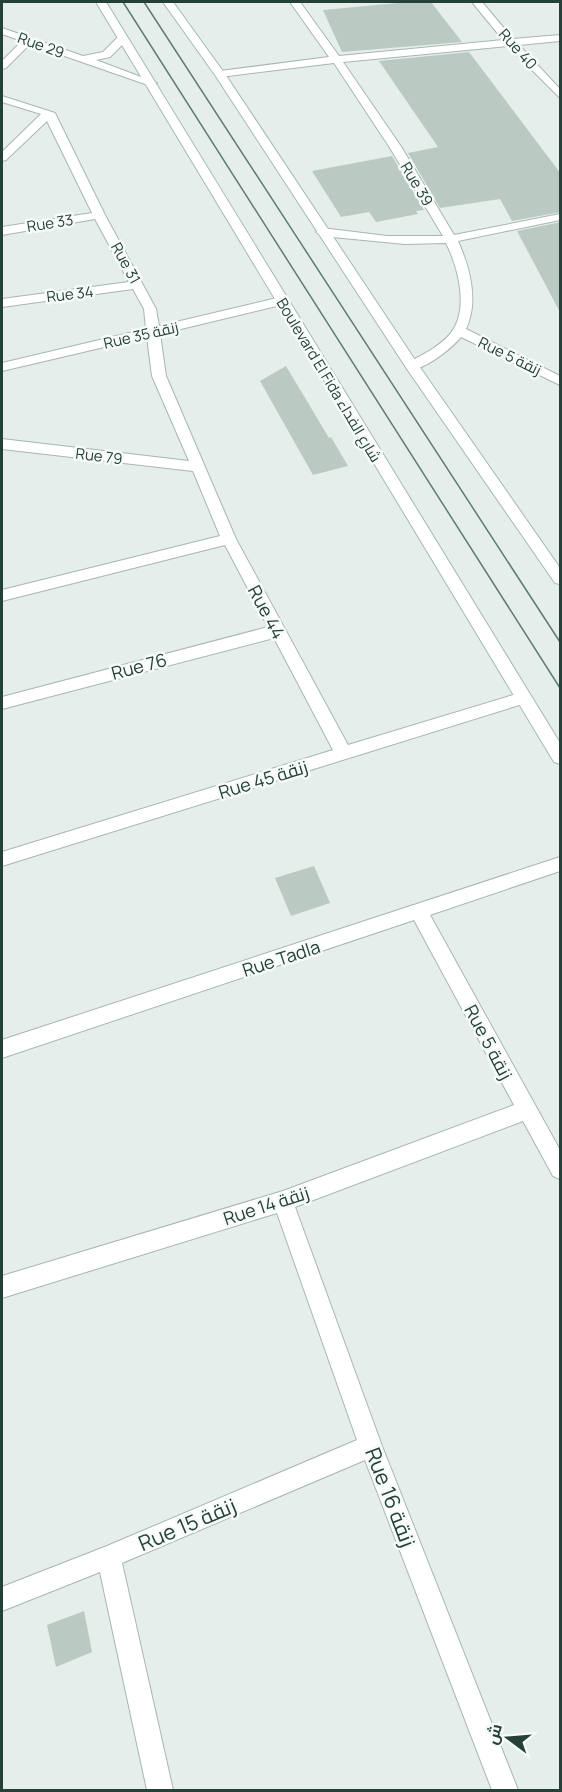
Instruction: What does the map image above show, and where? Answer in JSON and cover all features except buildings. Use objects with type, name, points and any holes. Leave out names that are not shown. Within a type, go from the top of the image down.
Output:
[{"type":"street","name":"Boulevard El Fida شارع الفداء","points":[[101,2],[152,83],[281,301],[561,757]]},
{"type":"street","points":[[168,2],[220,74],[412,366],[561,579]]},
{"type":"street","name":"Rue 39","points":[[295,2],[337,59],[413,176],[450,240],[462,268],[465,290],[464,313],[459,332]]},
{"type":"street","name":"Rue 40","points":[[477,2],[511,43],[561,94]]},
{"type":"street","points":[[2,19],[6,32]]},
{"type":"street","name":"Rue 29","points":[[6,32],[152,83]]},
{"type":"street","name":"Rue 29","points":[[81,60],[106,55],[123,38]]},
{"type":"street","points":[[220,74],[337,59],[561,38]]},
{"type":"street","points":[[2,66],[29,40]]},
{"type":"street","points":[[2,99],[49,113],[2,158]]},
{"type":"street","name":"Rue 31","points":[[49,113],[99,215],[150,309],[155,332],[159,376],[196,467]]},
{"type":"street","name":"Rue 33","points":[[2,231],[99,215]]},
{"type":"street","points":[[322,232],[354,237],[450,240],[496,228],[561,217]]},
{"type":"street","name":"Rue 34","points":[[2,303],[138,285]]},
{"type":"street","name":"Rue 35 زنقة","points":[[2,367],[281,301]]},
{"type":"street","points":[[412,366],[432,354],[459,332]]},
{"type":"street","name":"Rue 5 زنقة","points":[[459,332],[561,381]]},
{"type":"street","name":"Rue 79","points":[[2,444],[196,467]]},
{"type":"street","name":"Rue 44","points":[[196,467],[229,539],[344,754]]},
{"type":"street","points":[[2,596],[229,539]]},
{"type":"street","name":"Rue 76","points":[[2,702],[277,631]]},
{"type":"street","name":"Rue 45 زنقة","points":[[2,860],[523,698]]},
{"type":"street","name":"Rue Tadla","points":[[2,1049],[419,913],[561,864]]},
{"type":"street","name":"Rue 5 زنقة","points":[[419,913],[526,1110],[561,1169]]},
{"type":"street","name":"Rue 14 زنقة","points":[[2,1287],[283,1201],[526,1110]]},
{"type":"street","name":"Rue 16 زنقة","points":[[283,1201],[371,1446],[504,1791]]},
{"type":"street","name":"Rue 15 زنقة","points":[[2,1599],[108,1557],[371,1446]]},
{"type":"street","points":[[108,1557],[160,1791]]},
{"type":"tram line","points":[[123,2],[560,688]]},
{"type":"tram line","points":[[144,2],[560,642]]}]
